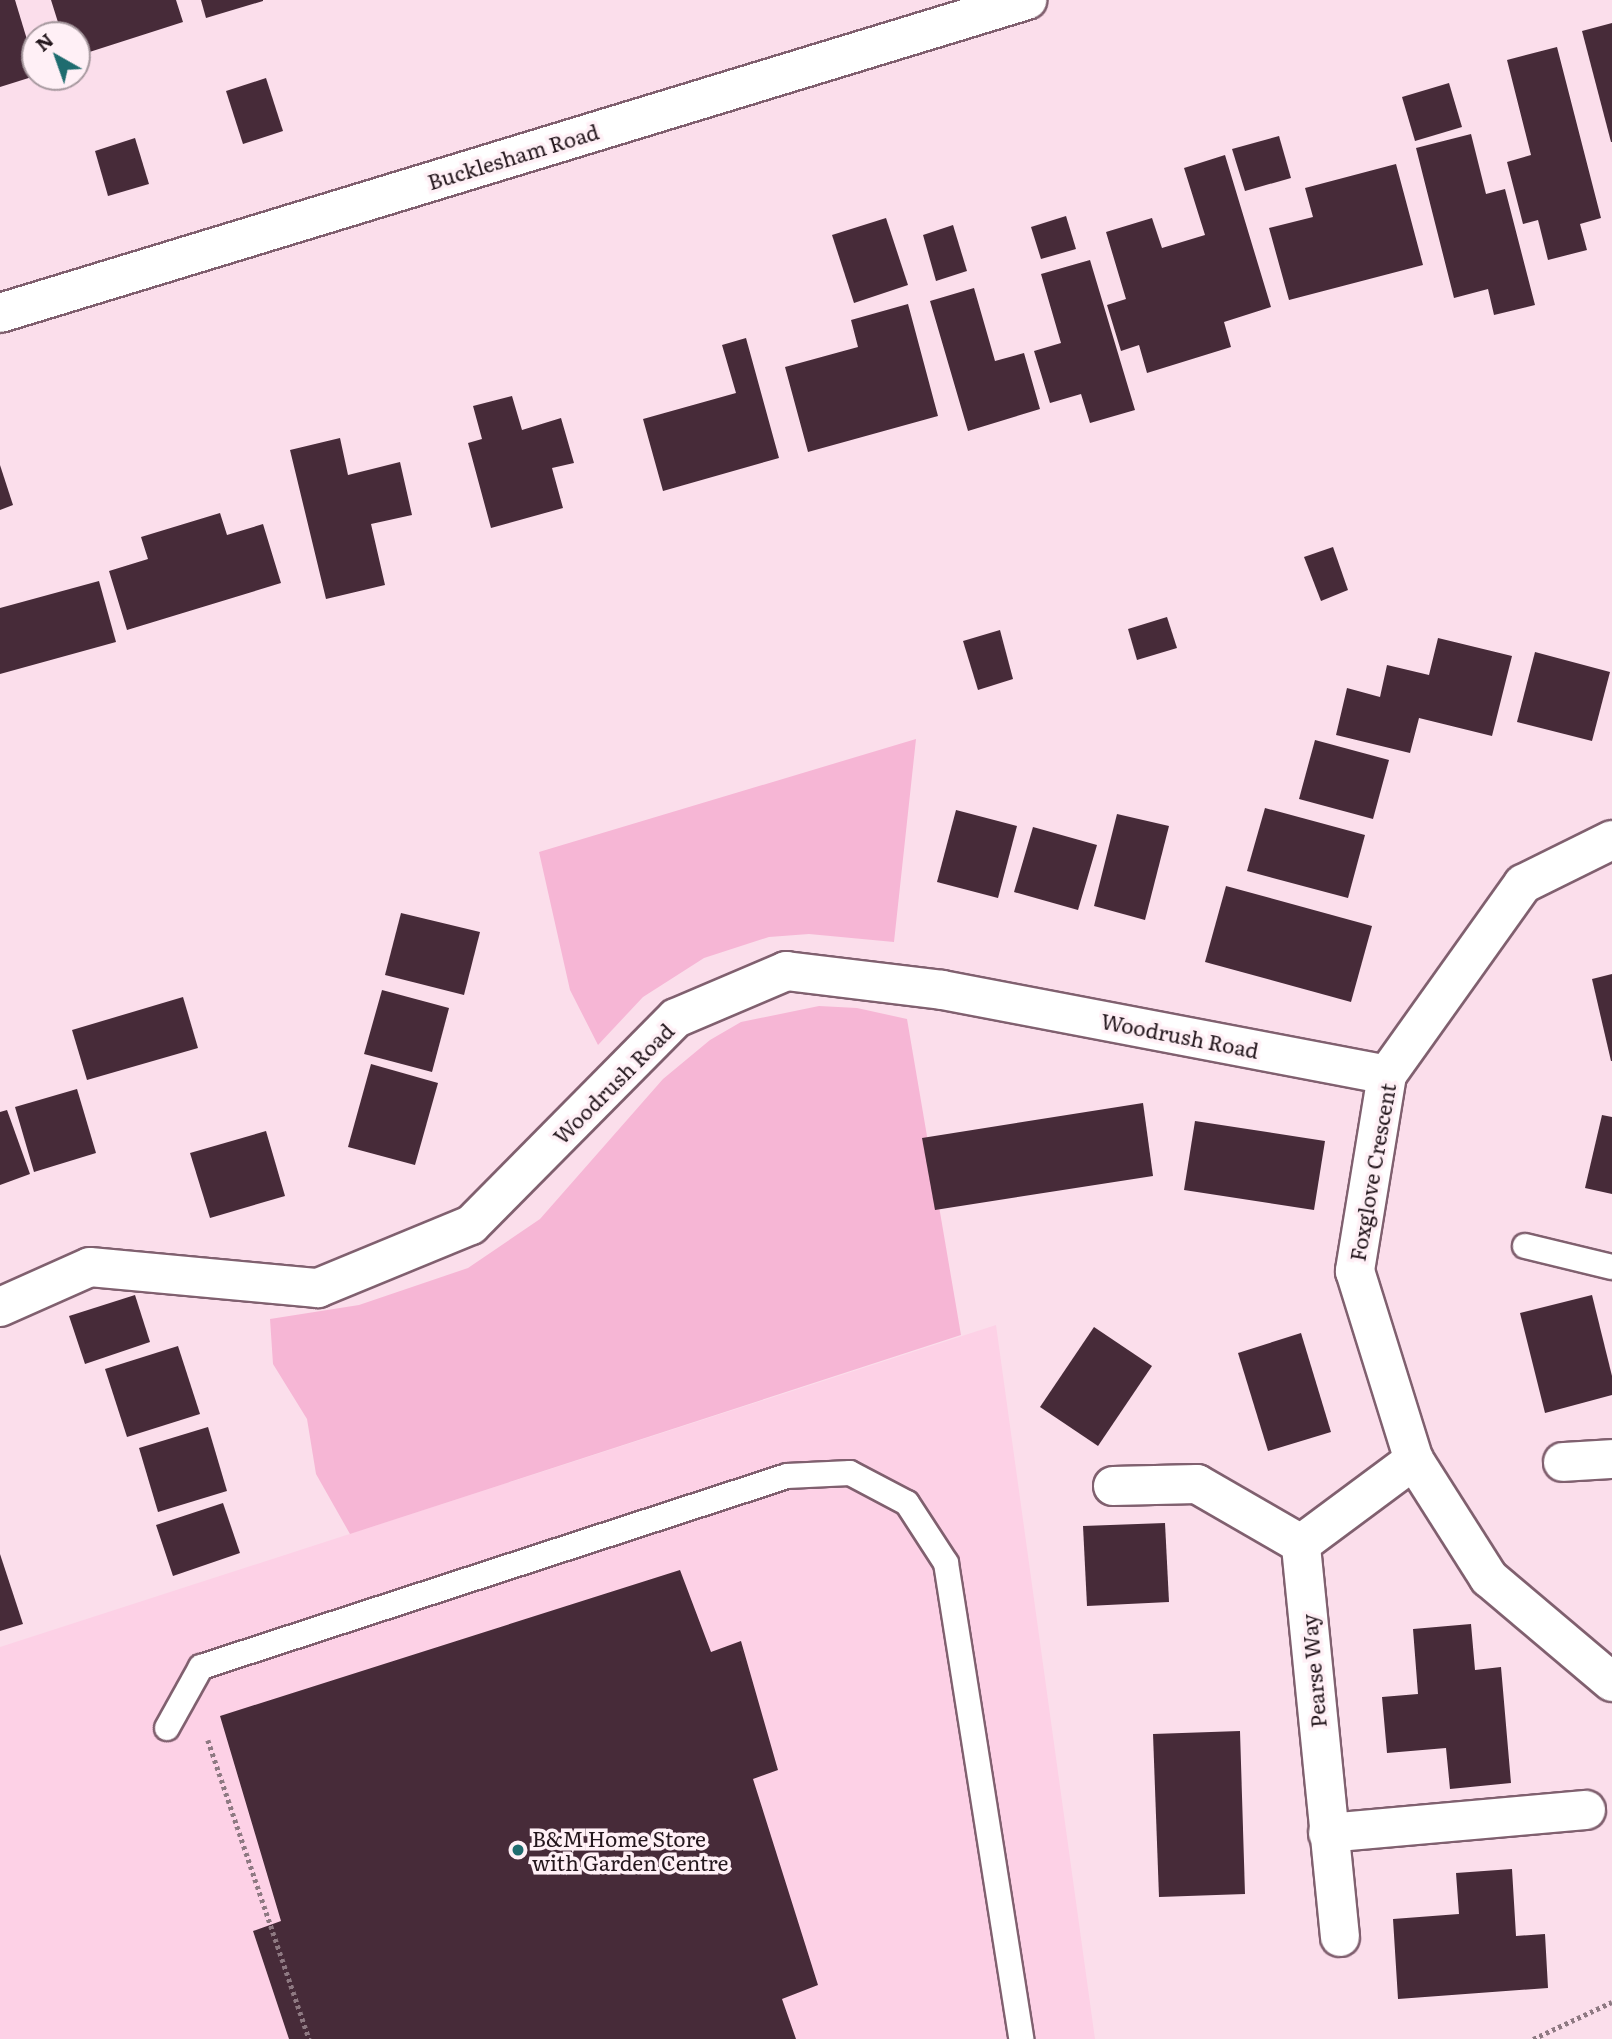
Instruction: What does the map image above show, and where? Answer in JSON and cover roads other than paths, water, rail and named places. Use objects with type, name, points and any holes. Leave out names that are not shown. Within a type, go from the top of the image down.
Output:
[{"type":"street","name":"Bucklesham Road","points":[[0,313],[1027,0]]},
{"type":"street","name":"Foxglove Crescent","points":[[1612,841],[1524,884],[1387,1075],[1355,1271],[1413,1460],[1489,1578],[1612,1682]]},
{"type":"street","name":"Woodrush Road","points":[[0,1307],[90,1267],[318,1288],[471,1225],[676,1018],[786,971],[942,990],[1387,1075]]},
{"type":"street","points":[[1563,1462],[1612,1459]]},
{"type":"street","points":[[1113,1486],[1197,1484],[1301,1544],[1413,1460]]},
{"type":"street","name":"Pearse Way","points":[[1301,1544],[1340,1937]]},
{"type":"street","points":[[1328,1833],[1586,1810]]},
{"type":"lane","points":[[1525,1246],[1612,1267]]},
{"type":"lane","points":[[167,1728],[201,1668],[787,1476],[850,1472],[907,1503],[946,1563],[1021,2039]]},
{"type":"place","name":"B&M Home Store with Garden Centre","points":[[518,1850]]}]
